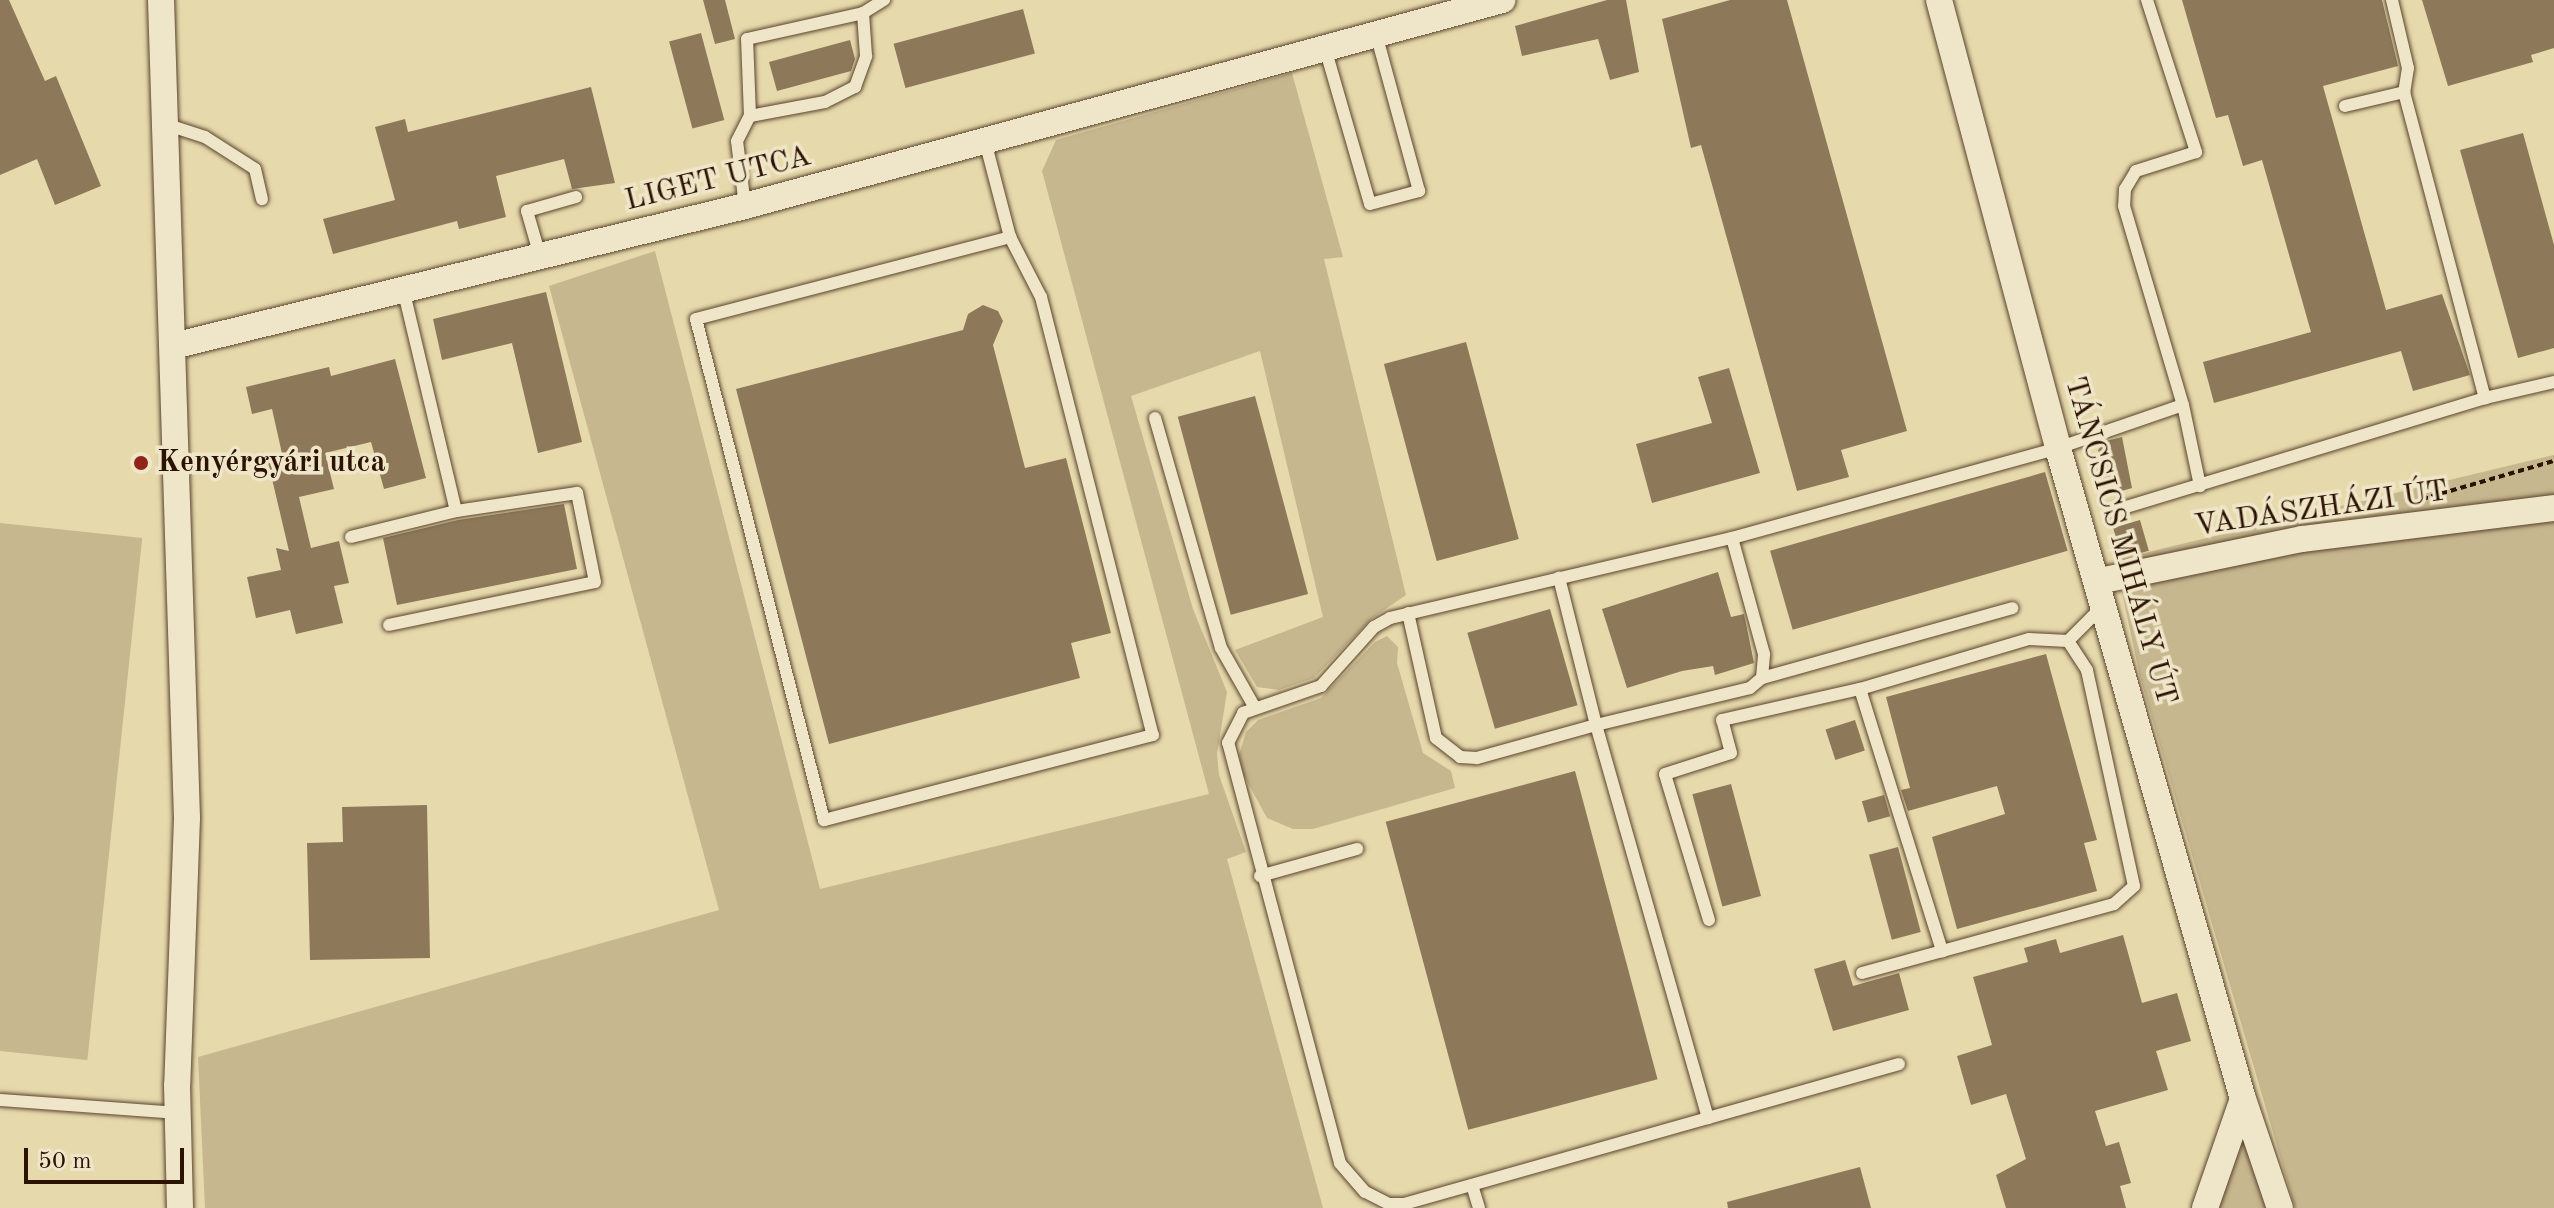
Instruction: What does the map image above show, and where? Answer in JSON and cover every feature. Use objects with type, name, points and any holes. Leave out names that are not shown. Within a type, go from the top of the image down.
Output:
[{"type":"street","points":[[161,0],[187,818],[176,1113],[180,1208]]},
{"type":"street","name":"LIGET UTCA","points":[[173,346],[745,206],[1376,34],[1463,5],[1502,0]]},
{"type":"street","name":"TÁNCSICS MIHÁLY ÚT","points":[[1939,0],[2058,448],[2102,592],[2243,1099],[2280,1208]]},
{"type":"street","name":"VADÁSZHÁZI ÚT","points":[[2102,592],[2302,539],[2554,508]]},
{"type":"street","points":[[2205,1208],[2243,1099]]},
{"type":"lane","points":[[745,206],[737,141],[750,116],[747,39],[863,13],[884,0]]},
{"type":"lane","points":[[2147,0],[2196,152],[2136,171],[2125,189],[2124,206],[2183,405],[2200,486]]},
{"type":"lane","points":[[2392,0],[2408,68],[2404,92],[2485,398]]},
{"type":"lane","points":[[750,116],[825,102],[855,87],[866,56],[863,13]]},
{"type":"lane","points":[[1325,48],[1370,204],[1419,191],[1376,34]]},
{"type":"lane","points":[[2345,106],[2404,92]]},
{"type":"lane","points":[[165,124],[205,137],[255,169],[262,199]]},
{"type":"lane","points":[[985,141],[1010,237],[1041,297],[1153,735],[824,820],[696,319],[1010,237]]},
{"type":"lane","points":[[540,256],[527,211],[576,197]]},
{"type":"lane","points":[[403,289],[456,511]]},
{"type":"lane","points":[[2113,511],[2485,398],[2554,382]]},
{"type":"lane","points":[[1899,1064],[1472,1185],[1389,1204],[1349,1178],[1340,1163],[1260,876],[1228,743],[1235,721],[1254,706],[1321,686],[1374,627],[1408,613],[1732,538],[2058,448],[2183,405]]},
{"type":"lane","points":[[1155,418],[1221,648],[1254,706]]},
{"type":"lane","points":[[351,537],[456,511],[577,493],[595,582],[389,625]]},
{"type":"lane","points":[[1732,538],[1764,654],[1762,678]]},
{"type":"lane","points":[[1559,578],[1596,725],[1708,1118]]},
{"type":"lane","points":[[2068,641],[2102,592]]},
{"type":"lane","points":[[1408,613],[1428,718],[1445,750],[1477,758],[1596,725],[1750,688],[1762,678],[2012,608]]},
{"type":"lane","points":[[1709,920],[1665,774],[1731,753],[1722,720],[1860,689],[2029,639],[2068,641]]},
{"type":"lane","points":[[1862,973],[2114,904],[2134,886],[2087,670],[2068,641]]},
{"type":"lane","points":[[1860,689],[1942,951]]},
{"type":"lane","points":[[1260,876],[1357,849]]},
{"type":"lane","points":[[0,1100],[176,1113]]},
{"type":"lane","points":[[1472,1185],[1479,1208]]},
{"type":"path","points":[[2492,479],[2554,461]]},
{"type":"shaded area","points":[[1292,73],[1343,257],[1324,259],[1406,595],[1371,619],[1314,678],[1279,690],[1257,687],[1235,650],[1323,617],[1260,351],[1131,396],[1193,609],[1227,692],[1217,754],[1219,775],[1246,852],[1227,859],[1323,1208],[205,1208],[198,1057],[719,910],[549,286],[655,251],[820,889],[1209,794],[1042,171],[1056,140]]},
{"type":"shaded area","points":[[2554,455],[2554,1208],[2295,1208],[2140,677],[2115,560]]},
{"type":"shaded area","points":[[0,523],[142,538],[87,1060],[0,1051]]},
{"type":"shaded area","points":[[1387,636],[1398,647],[1397,663],[1423,753],[1451,771],[1455,788],[1313,829],[1293,829],[1267,818],[1243,774],[1239,755],[1246,732],[1258,720],[1321,698],[1375,642]]},
{"type":"shaded area","points":[[2243,1121],[2267,1208],[2210,1208]]},
{"type":"building","points":[[0,0],[9,0],[45,81],[56,76],[101,186],[55,205],[37,159],[0,175]]},
{"type":"building","points":[[703,0],[725,0],[735,39],[715,44]]},
{"type":"building","points":[[1607,0],[1626,0],[1639,72],[1610,80],[1598,39],[1522,56],[1515,26]]},
{"type":"building","points":[[1730,0],[1787,0],[1907,431],[1841,450],[1849,477],[1797,491],[1701,145],[1691,148],[1662,19]]},
{"type":"building","points":[[2182,0],[2382,0],[2398,66],[2323,86],[2386,310],[2442,294],[2470,375],[2413,391],[2401,351],[2214,403],[2203,362],[2311,332],[2262,160],[2243,166],[2228,115],[2216,118]]},
{"type":"building","points":[[2422,0],[2554,0],[2554,48],[2531,55],[2533,62],[2448,86]]},
{"type":"building","points":[[1023,9],[1035,53],[905,88],[894,44]]},
{"type":"building","points":[[701,33],[724,120],[692,128],[669,42]]},
{"type":"building","points":[[850,40],[855,59],[851,71],[777,91],[769,62]]},
{"type":"building","points":[[591,87],[615,183],[572,189],[564,159],[496,176],[506,217],[459,229],[457,221],[333,254],[323,219],[395,200],[375,127],[405,119],[408,132]]},
{"type":"building","points":[[2523,133],[2554,245],[2554,348],[2518,358],[2460,150]]},
{"type":"building","points":[[546,292],[582,442],[538,453],[512,343],[442,360],[433,319]]},
{"type":"building","points":[[983,305],[998,311],[1003,321],[993,345],[1025,468],[1066,458],[1111,633],[1071,643],[1080,678],[829,744],[736,389],[963,330],[968,314]]},
{"type":"building","points":[[1466,342],[1519,539],[1437,561],[1384,364]]},
{"type":"building","points":[[395,359],[426,478],[384,489],[371,442],[325,453],[334,489],[299,497],[311,548],[339,541],[349,583],[334,586],[343,623],[296,634],[290,610],[256,618],[247,577],[281,570],[276,548],[289,551],[268,462],[283,458],[272,409],[252,414],[246,387],[329,367],[331,376]]},
{"type":"building","points":[[1729,368],[1760,473],[1652,503],[1636,444],[1712,423],[1698,377]]},
{"type":"building","points":[[1255,396],[1308,594],[1231,615],[1178,417]]},
{"type":"building","points":[[2122,437],[2132,488],[2105,496],[2095,464],[2101,462],[2098,450],[2106,441]]},
{"type":"building","points":[[2045,472],[2068,551],[1793,630],[1770,551]]},
{"type":"building","points":[[564,504],[577,569],[397,605],[383,538],[458,520]]},
{"type":"building","points":[[2140,520],[2149,551],[2122,558],[2113,528]]},
{"type":"building","points":[[1718,572],[1731,617],[1744,614],[1754,663],[1715,675],[1713,666],[1682,671],[1627,688],[1602,609]]},
{"type":"building","points":[[1550,609],[1578,705],[1495,729],[1467,633]]},
{"type":"building","points":[[2046,654],[2097,840],[2084,843],[2097,891],[1957,929],[1932,837],[2005,814],[1997,786],[1908,811],[1901,790],[1910,788],[1886,697]]},
{"type":"building","points":[[1855,720],[1865,750],[1835,760],[1826,730]]},
{"type":"building","points":[[1575,771],[1658,1079],[1468,1130],[1386,822]]},
{"type":"building","points":[[1731,784],[1761,896],[1722,906],[1692,794]]},
{"type":"building","points":[[1884,795],[1890,816],[1868,822],[1862,801]]},
{"type":"building","points":[[427,805],[430,958],[310,960],[307,843],[343,842],[342,807]]},
{"type":"building","points":[[1898,847],[1921,932],[1892,940],[1869,855]]},
{"type":"building","points":[[2123,935],[2142,1003],[2177,993],[2191,1041],[2156,1051],[2168,1090],[2095,1111],[2106,1146],[2119,1142],[2131,1183],[2120,1186],[2126,1208],[2006,1208],[1996,1175],[2026,1159],[2006,1094],[1971,1105],[1957,1056],[1992,1045],[1973,977],[2028,962],[2024,948],[2056,939],[2060,953]]},
{"type":"building","points":[[1845,960],[1853,986],[1899,973],[1909,1010],[1833,1031],[1814,969]]},
{"type":"building","points":[[1860,1167],[1871,1208],[1728,1208],[1727,1202]]},
{"type":"place","name":"Kenyérgyári utca","points":[[141,463]]}]
